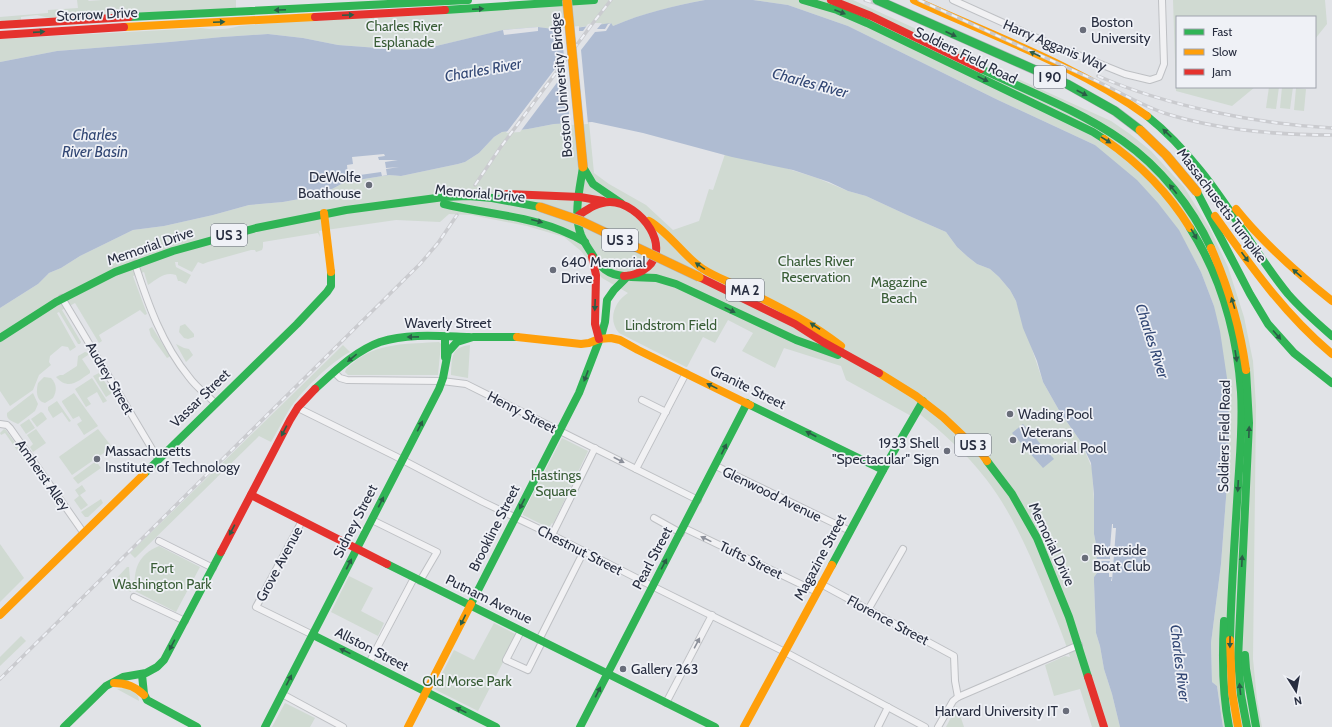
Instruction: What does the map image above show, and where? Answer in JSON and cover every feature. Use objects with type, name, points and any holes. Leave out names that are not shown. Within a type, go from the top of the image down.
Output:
[{"type":"main road","points":[[318,8],[355,0]]},
{"type":"main road","name":"Storrow Drive","points":[[0,25],[70,20],[468,0]]},
{"type":"main road","name":"Boston University Bridge","points":[[567,0],[583,167],[579,215]]},
{"type":"main road","name":"Storrow Drive","points":[[0,35],[49,31],[500,8],[594,0]]},
{"type":"main road","name":"Soldiers Field Road","points":[[803,0],[837,10],[867,23],[1093,132],[1135,161],[1152,177],[1172,199],[1194,233],[1212,269],[1224,302],[1235,346],[1240,380],[1241,415],[1230,634],[1230,669],[1233,703],[1238,727]]},
{"type":"main road","name":"Soldiers Field Road","points":[[831,0],[871,16],[1099,126],[1119,138],[1146,160],[1170,184],[1190,212],[1207,240],[1226,284],[1239,328],[1247,370],[1250,423],[1240,600],[1238,671],[1242,706],[1247,727]]},
{"type":"main road","name":"Massachusetts Turnpike","points":[[877,0],[1053,79],[1105,105],[1130,122],[1156,144],[1179,168],[1272,295],[1289,315],[1309,335],[1332,354]]},
{"type":"main road","name":"Massachusetts Turnpike","points":[[914,0],[1070,70],[1118,95],[1138,109],[1164,130],[1189,156],[1273,274],[1299,306],[1332,336]]},
{"type":"main road","name":"Boston University Bridge","points":[[583,167],[589,179],[595,185],[628,208]]},
{"type":"main road","points":[[1210,184],[1231,203],[1255,232],[1282,259],[1307,282],[1330,300]]},
{"type":"main road","points":[[444,200],[464,192],[580,197],[616,203],[628,208]]},
{"type":"main road","points":[[1197,192],[1263,318],[1288,348],[1332,383]]},
{"type":"main road","points":[[444,200],[462,208],[510,215],[539,222],[568,232],[585,242]]},
{"type":"main road","name":"Memorial Drive","points":[[0,338],[62,298],[94,281],[135,264],[161,254],[278,223],[324,213],[418,201],[444,200],[539,210],[697,280],[792,330],[823,342],[898,384],[923,401],[948,421],[974,446],[997,473],[1017,502],[1034,532],[1049,565],[1079,645],[1104,727]]},
{"type":"main road","points":[[579,215],[596,204],[605,202],[616,203]]},
{"type":"main road","name":"MA 2","points":[[628,208],[656,226],[682,252],[703,269],[813,325],[830,337],[856,360]]},
{"type":"main road","name":"Vassar Street","points":[[0,615],[297,324],[329,289],[332,276],[324,213]]},
{"type":"main road","name":"MA 2","points":[[579,215],[579,230],[591,252],[606,271],[618,276],[656,278],[676,284],[791,339],[814,348],[856,360]]},
{"type":"main road","points":[[628,276],[639,273],[648,267],[656,251],[656,243],[653,233],[638,215]]},
{"type":"main road","points":[[591,252],[596,273],[594,324],[599,339]]},
{"type":"main road","name":"Brookline Street","points":[[408,727],[582,385],[604,323],[607,301],[628,276]]},
{"type":"main road","name":"Waverly Street","points":[[142,675],[153,670],[162,661],[185,621],[290,420],[298,408],[312,391],[360,352],[382,342],[403,337],[521,338],[583,344],[599,339]]},
{"type":"main road","points":[[444,337],[445,362]]},
{"type":"main road","name":"Sidney Street","points":[[265,727],[442,381],[448,352],[454,344],[464,339],[473,337]]},
{"type":"main road","name":"Granite Street","points":[[599,339],[609,337],[617,338],[638,350],[883,470]]},
{"type":"main road","name":"Magazine Street","points":[[744,727],[883,470],[923,401]]},
{"type":"main road","name":"Pearl Street","points":[[580,727],[652,586],[716,466],[747,403]]},
{"type":"main road","name":"Putnam Avenue","points":[[250,495],[417,580],[715,727]]},
{"type":"main road","points":[[1229,727],[1223,685],[1222,642],[1228,580],[1235,548]]},
{"type":"main road","points":[[1240,600],[1246,669],[1256,727]]},
{"type":"main road","name":"Allston Street","points":[[313,635],[496,727]]},
{"type":"main road","points":[[64,727],[103,688],[123,677],[142,675],[145,695]]},
{"type":"main road","points":[[110,684],[120,682],[129,684],[145,695],[151,703],[197,727]]},
{"type":"street","name":"Harry Agganis Way","points":[[953,0],[1048,43],[1125,74],[1150,80],[1159,77],[1164,64],[1162,0]]},
{"type":"street","points":[[135,264],[152,313],[171,352],[194,383],[215,403]]},
{"type":"street","name":"Audrey Street","points":[[62,298],[158,459]]},
{"type":"street","name":"Henry Street","points":[[334,372],[340,378],[347,380],[442,381],[458,382],[473,387],[698,500]]},
{"type":"street","points":[[636,469],[686,373]]},
{"type":"street","points":[[642,400],[666,412]]},
{"type":"street","name":"Chestnut Street","points":[[298,408],[785,652],[925,727]]},
{"type":"street","name":"Amherst Alley","points":[[0,424],[7,425],[10,428],[84,532]]},
{"type":"street","points":[[552,535],[595,448]]},
{"type":"street","name":"Glenwood Avenue","points":[[716,466],[850,531]]},
{"type":"street","name":"Tufts Street","points":[[654,518],[819,588]]},
{"type":"street","points":[[369,663],[417,580],[437,552],[372,520]]},
{"type":"street","name":"Grove Avenue","points":[[256,607],[302,521]]},
{"type":"street","points":[[159,541],[213,568]]},
{"type":"street","points":[[868,610],[903,548]]},
{"type":"street","points":[[521,631],[506,660],[528,670],[584,551]]},
{"type":"street","name":"Florence Street","points":[[819,588],[868,610],[954,656],[954,681],[958,697]]},
{"type":"street","points":[[134,597],[185,621]]},
{"type":"street","name":"Allston Street","points":[[256,607],[313,635]]},
{"type":"street","points":[[666,702],[712,615]]},
{"type":"street","points":[[938,727],[953,701],[958,697],[1079,645]]},
{"type":"street","points":[[282,694],[343,727]]},
{"type":"street","points":[[878,727],[888,707]]},
{"type":"green space","points":[[77,0],[236,0],[236,8],[49,18],[37,15],[21,17],[21,20],[0,23],[0,17],[48,13],[48,10],[78,8]]},
{"type":"green space","name":"Charles River Esplanade","points":[[558,0],[705,0],[659,10],[613,26],[608,24],[561,30],[538,27],[504,30],[432,47],[405,50],[338,45],[303,38],[268,34],[57,51],[0,62],[0,39],[201,28],[220,29],[239,26]]},
{"type":"green space","points":[[753,0],[853,0],[971,54],[998,70],[1111,121],[1151,151],[1184,187],[1209,227],[1228,267],[1244,317],[1253,361],[1256,406],[1253,659],[1257,699],[1262,727],[1223,727],[1217,686],[1212,682],[1211,643],[1221,564],[1226,498],[1214,306],[1201,272],[1178,230],[1095,145],[998,100],[848,26],[788,5]]},
{"type":"green space","points":[[1173,0],[1325,0],[1327,24],[1316,38],[1316,16],[1176,16],[1176,88],[1254,88],[1232,106],[1176,91]]},
{"type":"green space","points":[[1269,88],[1279,88],[1276,109],[1266,108]]},
{"type":"green space","points":[[1282,88],[1293,88],[1290,109],[1280,108]]},
{"type":"green space","points":[[1296,88],[1306,89],[1304,111],[1294,110]]},
{"type":"green space","name":"Charles River Reservation","points":[[589,122],[594,173],[609,184],[646,205],[673,230],[699,221],[709,189],[713,190],[725,154],[779,166],[817,178],[848,191],[866,196],[946,232],[957,247],[968,257],[977,264],[990,269],[1010,290],[1016,301],[1043,382],[1060,412],[1081,442],[1092,468],[1095,517],[1094,534],[1097,566],[1097,573],[1094,577],[1096,633],[1120,727],[1092,727],[1080,689],[1054,696],[1045,665],[1065,656],[1070,657],[1038,574],[1012,518],[986,479],[953,443],[916,411],[913,417],[846,380],[841,366],[784,348],[775,368],[742,351],[753,333],[728,320],[715,343],[703,337],[686,367],[619,333],[615,328],[613,316],[614,311],[619,301],[628,293],[602,278],[581,251],[564,237],[527,226],[471,215],[449,214],[440,222],[396,220],[319,231],[320,237],[318,233],[263,242],[262,250],[256,252],[255,250],[251,250],[203,264],[198,262],[192,272],[178,265],[178,262],[175,262],[176,267],[191,275],[186,284],[178,281],[176,275],[172,274],[161,276],[148,285],[144,272],[133,276],[147,314],[145,315],[140,310],[99,335],[102,341],[99,343],[75,303],[62,310],[81,342],[80,344],[78,344],[59,312],[57,313],[76,347],[70,351],[68,347],[62,346],[50,356],[49,362],[51,365],[39,375],[33,390],[10,406],[0,391],[0,308],[38,284],[49,273],[61,268],[80,256],[133,230],[164,226],[249,205],[283,202],[321,195],[345,182],[389,175],[401,176],[465,162],[479,153],[494,137],[502,132],[554,124]]},
{"type":"green space","points":[[185,324],[194,334],[194,337],[188,339],[184,338],[179,332],[180,326]]},
{"type":"green space","points":[[152,327],[170,356],[169,357],[167,358],[151,336],[149,329]]},
{"type":"green space","points":[[439,342],[441,344],[438,375],[348,375],[345,372],[348,367],[362,356],[372,351],[394,345]]},
{"type":"green space","points":[[176,344],[189,349],[193,355],[186,362]]},
{"type":"green space","points":[[343,345],[350,352],[334,363],[301,394],[289,410],[271,442],[259,436],[135,558],[130,553]]},
{"type":"green space","points":[[470,345],[468,378],[451,375],[452,359],[455,351],[463,346]]},
{"type":"green space","points":[[85,352],[88,353],[88,355],[82,359],[90,373],[69,384],[56,377],[63,375],[77,366],[78,356]]},
{"type":"green space","points":[[99,373],[112,393],[106,397],[93,376]]},
{"type":"green space","points":[[44,377],[51,378],[56,388],[53,398],[45,403],[38,398],[37,392],[38,383]]},
{"type":"green space","points":[[92,378],[107,401],[103,403],[97,392],[87,398],[91,404],[86,407],[75,389]]},
{"type":"green space","points":[[33,393],[38,404],[35,411],[18,424],[8,419],[7,413]]},
{"type":"green space","points":[[74,393],[98,426],[84,435],[77,424],[82,421],[79,416],[73,419],[62,402]]},
{"type":"green space","points":[[57,401],[71,421],[69,422],[62,412],[53,418],[48,410],[48,407]]},
{"type":"green space","points":[[41,412],[47,419],[37,427],[31,419]]},
{"type":"green space","points":[[29,419],[35,428],[26,434],[20,425]]},
{"type":"green space","points":[[4,429],[28,461],[26,463],[5,433],[1,435],[0,433]]},
{"type":"green space","points":[[36,429],[46,443],[33,452],[30,447],[33,444],[27,435]]},
{"type":"green space","points":[[98,429],[112,447],[72,475],[59,457]]},
{"type":"green space","name":"Hastings Square","points":[[562,438],[588,451],[553,524],[552,523],[549,528],[523,515],[523,513]]},
{"type":"green space","points":[[96,461],[101,468],[78,484],[73,478]]},
{"type":"green space","points":[[82,485],[86,491],[80,495],[88,505],[81,510],[74,500],[79,496],[75,490]]},
{"type":"green space","points":[[101,499],[103,503],[88,517],[85,517],[81,512]]},
{"type":"green space","points":[[0,544],[24,578],[0,602]]},
{"type":"green space","name":"Fort Washington Park","points":[[159,546],[200,567],[176,612],[135,591],[135,576],[138,564],[146,554]]},
{"type":"green space","points":[[127,567],[129,567],[131,592],[112,583]]},
{"type":"green space","points":[[349,576],[373,588],[361,611],[384,623],[378,636],[331,612]]},
{"type":"green space","name":"Old Morse Park","points":[[494,623],[517,635],[478,711],[434,689],[454,650],[474,660]]},
{"type":"green space","points":[[21,636],[26,641],[0,666],[0,657]]},
{"type":"green space","points":[[124,688],[134,692],[138,696],[139,701],[117,689]]},
{"type":"green space","points":[[285,703],[315,718],[310,727],[272,727]]},
{"type":"green space","points":[[957,706],[964,727],[946,727]]},
{"type":"water","points":[[705,0],[753,0],[788,5],[848,26],[998,100],[1095,145],[1137,180],[1158,203],[1179,230],[1201,272],[1214,306],[1220,331],[1228,385],[1229,426],[1226,498],[1221,564],[1211,643],[1212,682],[1217,686],[1223,727],[1120,727],[1096,633],[1094,577],[1097,573],[1097,566],[1091,463],[1081,442],[1060,412],[1043,382],[1037,361],[1023,328],[1016,301],[1010,290],[999,277],[990,269],[977,264],[968,257],[957,247],[946,232],[866,196],[848,191],[829,182],[793,170],[732,157],[643,133],[592,122],[554,124],[502,132],[494,137],[479,153],[465,162],[458,164],[401,176],[389,175],[345,182],[321,195],[283,202],[249,205],[164,226],[133,230],[49,273],[38,284],[0,308],[0,62],[57,51],[268,34],[303,38],[338,45],[405,50],[432,47],[503,30],[538,27],[561,30],[611,23],[613,26],[658,10]]},
{"type":"water","points":[[1023,424],[1054,459],[1043,468],[1012,433]]},
{"type":"pier","points":[[602,23],[597,29],[605,29],[608,24],[611,23],[606,31],[595,32],[581,50],[588,124],[570,125],[565,72],[520,132],[506,133],[564,57],[562,36],[557,34],[554,29],[561,33],[561,28],[579,26],[579,31],[583,31],[588,24]]},
{"type":"pier","points":[[538,27],[538,31],[504,35],[503,30]]},
{"type":"pier","points":[[384,154],[385,156],[378,157],[379,160],[398,160],[385,162],[386,168],[399,167],[386,169],[387,175],[382,176],[381,172],[353,176],[354,180],[343,182],[348,176],[347,165],[353,164],[352,157]]},
{"type":"pier","points":[[1112,524],[1113,528],[1116,528],[1112,581],[1111,581],[1112,577],[1109,577],[1109,573],[1097,573],[1098,570],[1109,569],[1109,566],[1097,566],[1097,564],[1109,564],[1110,561],[1097,561],[1097,559],[1110,559],[1110,556],[1097,557],[1097,554],[1110,554],[1110,551],[1097,551],[1097,549],[1110,548]]},
{"type":"railway","points":[[475,185],[500,148],[611,0]]},
{"type":"railway","points":[[865,0],[939,25],[1072,85]]},
{"type":"railway","points":[[919,0],[1164,113],[1205,124],[1268,133],[1332,135]]},
{"type":"railway","points":[[1098,76],[1153,96],[1182,105],[1213,112],[1243,118],[1303,126],[1332,128]]},
{"type":"railway","points":[[0,679],[420,264],[438,243],[457,215]]},
{"type":"traffic: fast","points":[[129,17],[468,0]]},
{"type":"traffic: fast","points":[[445,10],[594,0]]},
{"type":"traffic: fast","points":[[803,0],[837,10],[867,23],[1093,132],[1104,139]]},
{"type":"traffic: fast","points":[[877,0],[1067,84],[1115,111],[1140,130]]},
{"type":"traffic: fast","points":[[981,69],[1072,111],[1106,130],[1137,151],[1162,175],[1185,203],[1211,248]]},
{"type":"traffic: fast","points":[[1147,116],[1188,155],[1212,185],[1265,264],[1288,294],[1332,336]]},
{"type":"traffic: fast","points":[[583,167],[593,184],[621,203]]},
{"type":"traffic: fast","points":[[583,167],[577,210],[581,235],[595,259],[605,270],[613,274],[624,276]]},
{"type":"traffic: fast","points":[[1197,192],[1250,294],[1268,324],[1294,353],[1332,383]]},
{"type":"traffic: fast","points":[[0,338],[56,302],[115,272],[173,251],[256,228],[346,210],[444,197],[468,196],[492,198],[540,207]]},
{"type":"traffic: fast","points":[[444,204],[533,221],[550,226],[585,242]]},
{"type":"traffic: fast","points":[[1190,228],[1201,247],[1219,286],[1226,307],[1236,349],[1239,370],[1242,404],[1230,640]]},
{"type":"traffic: fast","points":[[144,474],[297,324],[327,292],[331,286],[331,272]]},
{"type":"traffic: fast","points":[[471,604],[579,393],[602,333],[605,322],[607,300],[614,290],[628,276]]},
{"type":"traffic: fast","points":[[631,277],[656,278],[676,284],[796,340],[838,355]]},
{"type":"traffic: fast","points":[[315,389],[353,356],[380,342],[413,336],[469,337]]},
{"type":"traffic: fast","points":[[445,337],[445,357]]},
{"type":"traffic: fast","points":[[265,727],[439,389],[443,378],[448,352],[457,342],[473,337],[517,337]]},
{"type":"traffic: fast","points":[[1246,370],[1249,423],[1238,659],[1241,695],[1247,727]]},
{"type":"traffic: fast","points":[[832,565],[883,470],[923,401]]},
{"type":"traffic: fast","points":[[580,727],[747,403]]},
{"type":"traffic: fast","points":[[750,405],[883,470]]},
{"type":"traffic: fast","points":[[987,461],[1012,494],[1037,538],[1069,617],[1088,677]]},
{"type":"traffic: fast","points":[[64,727],[106,686],[123,677],[146,673],[157,667],[164,660],[221,552]]},
{"type":"traffic: fast","points":[[387,564],[715,727]]},
{"type":"traffic: fast","points":[[1224,621],[1223,674],[1229,727]]},
{"type":"traffic: fast","points":[[313,635],[496,727]]},
{"type":"traffic: fast","points":[[1245,655],[1256,727]]},
{"type":"traffic: fast","points":[[142,675],[144,694],[147,700],[197,727]]},
{"type":"traffic: slow","points":[[567,0],[583,167]]},
{"type":"traffic: slow","points":[[914,0],[1034,52],[1092,82],[1147,116]]},
{"type":"traffic: slow","points":[[124,27],[315,17]]},
{"type":"traffic: slow","points":[[1140,130],[1166,155],[1197,192]]},
{"type":"traffic: slow","points":[[1104,139],[1117,148],[1152,179],[1172,202],[1190,228]]},
{"type":"traffic: slow","points":[[540,207],[581,221],[699,277]]},
{"type":"traffic: slow","points":[[1236,209],[1281,258],[1332,301]]},
{"type":"traffic: slow","points":[[324,213],[331,272]]},
{"type":"traffic: slow","points":[[1215,216],[1255,271],[1283,306],[1332,354]]},
{"type":"traffic: slow","points":[[649,221],[657,226],[689,258],[703,269],[792,314],[841,346]]},
{"type":"traffic: slow","points":[[1211,248],[1233,308],[1241,338],[1246,370]]},
{"type":"traffic: slow","points":[[517,337],[581,344],[599,339]]},
{"type":"traffic: slow","points":[[599,339],[611,338],[620,340],[750,405]]},
{"type":"traffic: slow","points":[[879,373],[916,396],[943,417],[982,454],[987,461]]},
{"type":"traffic: slow","points":[[0,615],[144,474]]},
{"type":"traffic: slow","points":[[744,727],[832,565]]},
{"type":"traffic: slow","points":[[408,727],[471,604]]},
{"type":"traffic: slow","points":[[1230,640],[1232,692],[1238,727]]},
{"type":"traffic: slow","points":[[114,683],[130,686],[137,689],[144,695]]},
{"type":"traffic: jam","points":[[831,0],[871,16],[981,69]]},
{"type":"traffic: jam","points":[[315,17],[445,10]]},
{"type":"traffic: jam","points":[[0,25],[129,17]]},
{"type":"traffic: jam","points":[[0,35],[124,27]]},
{"type":"traffic: jam","points":[[507,194],[580,197],[603,201]]},
{"type":"traffic: jam","points":[[579,215],[593,206],[610,202],[621,204],[633,210],[643,219],[655,240],[656,252],[652,262],[642,271],[633,275],[624,276]]},
{"type":"traffic: jam","points":[[592,257],[596,275],[595,324],[599,339]]},
{"type":"traffic: jam","points":[[699,277],[795,324],[823,342],[879,373]]},
{"type":"traffic: jam","points":[[221,552],[290,420],[298,407],[315,389]]},
{"type":"traffic: jam","points":[[251,495],[387,564]]},
{"type":"traffic: jam","points":[[1088,677],[1104,727]]},
{"type":"place","name":"Boston University","points":[[1083,30]]},
{"type":"place","name":"DeWolfe Boathouse","points":[[369,185]]},
{"type":"place","name":"640 Memorial Drive","points":[[553,270]]},
{"type":"place","name":"Wading Pool","points":[[1010,414]]},
{"type":"place","name":"Veterans Memorial Pool","points":[[1013,440]]},
{"type":"place","name":"1933 Shell \"Spectacular\" Sign","points":[[947,451]]},
{"type":"place","name":"Massachusetts Institute of Technology","points":[[97,459]]},
{"type":"place","name":"Riverside Boat Club","points":[[1085,558]]},
{"type":"place","name":"Gallery 263","points":[[623,669]]},
{"type":"place","name":"Harvard University IT","points":[[1066,711]]},
{"type":"water label","name":"Charles River","points":[[483,70]]},
{"type":"water label","name":"Charles River","points":[[810,83]]},
{"type":"water label","name":"Charles River Basin","points":[[95,144]]},
{"type":"water label","name":"Charles River","points":[[1152,341]]},
{"type":"water label","name":"Charles River","points":[[1180,663]]},
{"type":"park label","name":"Magazine Beach","points":[[899,290]]},
{"type":"park label","name":"Lindstrom Field","points":[[671,325]]}]
